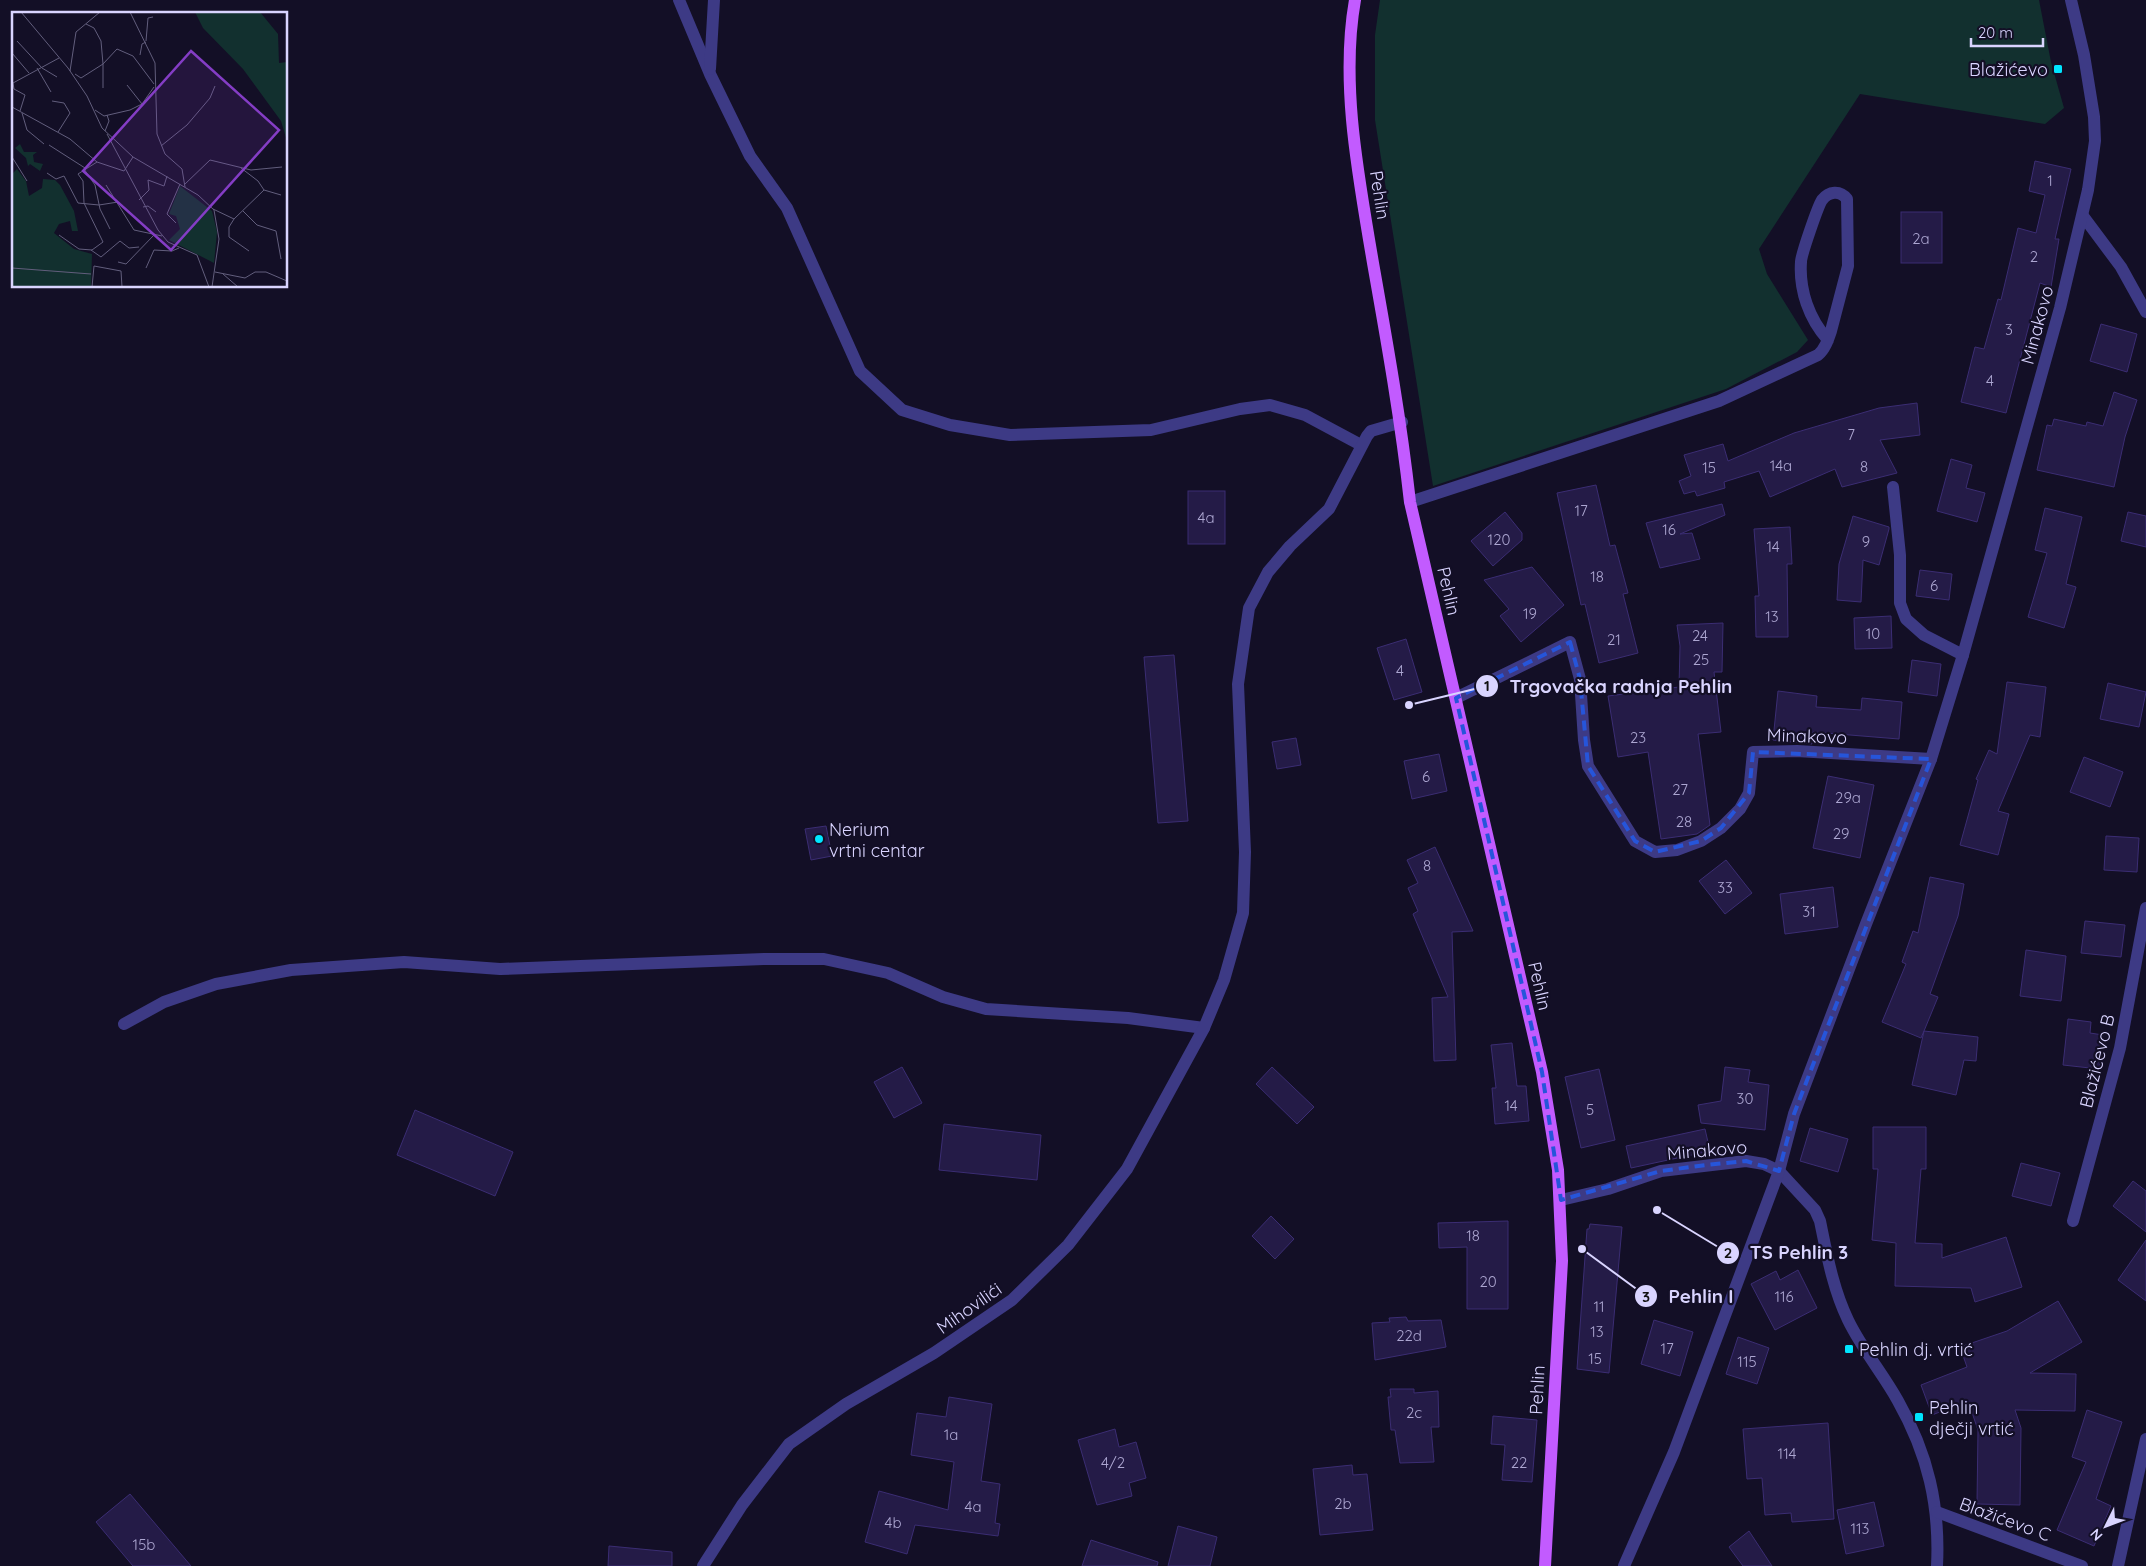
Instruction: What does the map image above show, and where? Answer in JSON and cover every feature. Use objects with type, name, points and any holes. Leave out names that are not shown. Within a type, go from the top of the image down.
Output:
[{"type":"main road","name":"Pehlin","points":[[1355,0],[1351,22],[1351,118],[1366,224],[1402,422],[1410,502],[1542,1072],[1561,1200],[1562,1262],[1545,1566]]},
{"type":"street","points":[[680,0],[710,74],[750,156],[787,208],[860,371],[902,410],[950,425],[1010,435],[1151,430],[1240,409],[1270,405],[1305,415],[1361,445]]},
{"type":"street","points":[[710,74],[714,0]]},
{"type":"street","name":"Minakovo","points":[[1561,1200],[1608,1189],[1661,1171],[1706,1165],[1746,1161],[1764,1164],[1779,1171],[1797,1105],[1931,760],[1963,655],[2060,308],[2083,216],[2095,140],[2091,95],[2071,0]]},
{"type":"street","points":[[1410,502],[1719,401],[1814,358],[1822,352],[1828,340],[1848,266],[1847,199],[1838,192],[1831,193],[1822,200],[1801,261],[1804,293],[1810,316],[1828,340]]},
{"type":"street","points":[[2083,216],[2122,267],[2145,307]]},
{"type":"street","points":[[124,1024],[164,1002],[216,984],[291,970],[404,962],[500,969],[764,959],[824,959],[888,973],[943,997],[986,1009],[1128,1018],[1204,1028],[1224,980],[1243,913],[1245,852],[1238,684],[1249,608],[1268,572],[1290,546],[1329,509],[1361,445],[1371,431],[1402,422]]},
{"type":"street","points":[[1893,488],[1900,555],[1900,603],[1906,619],[1924,635],[1963,655]]},
{"type":"street","name":"Minakovo","points":[[1456,698],[1570,642],[1580,679],[1584,740],[1588,766],[1635,841],[1655,852],[1677,850],[1701,841],[1740,810],[1749,792],[1753,752],[1797,751],[1931,760]]},
{"type":"street","name":"Blažićevo B","points":[[2073,1221],[2120,1048],[2143,949],[2146,908]]},
{"type":"street","name":"Mihovilići","points":[[703,1566],[742,1505],[789,1444],[846,1404],[934,1353],[1012,1300],[1068,1245],[1127,1169],[1204,1028]]},
{"type":"street","points":[[1624,1566],[1674,1452],[1779,1171]]},
{"type":"street","name":"Blažićevo C","points":[[1779,1171],[1815,1210],[1820,1221],[1839,1302],[1859,1342],[1895,1396],[1912,1429],[1929,1473],[1937,1512],[2082,1566]]},
{"type":"street","points":[[2118,1566],[2146,1439]]},
{"type":"street","points":[[1937,1512],[1937,1566]]},
{"type":"highlighted area","points":[[1570,642],[1580,679],[1588,766],[1635,841],[1655,852],[1701,841],[1721,828],[1749,793],[1753,752],[1931,759],[1794,1114],[1779,1171],[1746,1161],[1706,1165],[1661,1171],[1561,1200],[1542,1072],[1456,698]]},
{"type":"green space","points":[[1380,0],[2039,0],[2051,62],[2064,108],[2045,124],[1860,94],[1759,249],[1767,274],[1808,340],[1797,352],[1726,389],[1433,486],[1375,120],[1375,35]]},
{"type":"building","points":[[2035,161],[2071,169],[2055,239],[2059,239],[2051,287],[2040,283],[2006,413],[1961,402],[1975,347],[1984,349],[1998,299],[2001,300],[2018,228],[2036,233],[2045,195],[2029,191]]},
{"type":"building","points":[[1901,212],[1942,212],[1942,263],[1901,263]]},
{"type":"building","points":[[2101,324],[2137,334],[2127,372],[2090,361]]},
{"type":"building","points":[[2114,392],[2137,400],[2125,437],[2114,487],[2037,470],[2047,425],[2052,426],[2054,419],[2086,426],[2087,422],[2103,426]]},
{"type":"building","points":[[1917,403],[1920,435],[1880,440],[1897,473],[1842,487],[1835,469],[1770,497],[1759,471],[1724,482],[1725,488],[1697,496],[1695,491],[1684,494],[1679,481],[1691,476],[1684,455],[1723,444],[1728,461],[1794,433],[1879,408]]},
{"type":"building","points":[[1951,459],[1972,465],[1966,488],[1985,493],[1977,522],[1937,511]]},
{"type":"building","points":[[1596,485],[1610,546],[1615,545],[1628,593],[1623,594],[1638,653],[1599,663],[1585,604],[1581,605],[1557,493]]},
{"type":"building","points":[[1188,491],[1225,491],[1225,544],[1188,544]]},
{"type":"building","points":[[1722,504],[1725,515],[1680,534],[1692,533],[1700,559],[1660,568],[1646,523]]},
{"type":"building","points":[[2045,508],[2082,517],[2066,584],[2076,587],[2064,628],[2028,617],[2047,553],[2035,550]]},
{"type":"building","points":[[1505,512],[1522,533],[1522,540],[1493,566],[1471,541]]},
{"type":"building","points":[[2128,512],[2146,516],[2146,547],[2121,541]]},
{"type":"building","points":[[1853,516],[1889,527],[1879,565],[1863,560],[1861,602],[1837,600],[1839,564]]},
{"type":"building","points":[[1790,527],[1792,564],[1787,564],[1788,637],[1756,637],[1755,596],[1759,596],[1754,529]]},
{"type":"building","points":[[1532,567],[1564,605],[1521,642],[1500,616],[1509,609],[1484,580]]},
{"type":"building","points":[[1920,570],[1952,574],[1949,600],[1916,596]]},
{"type":"building","points":[[1891,616],[1892,648],[1855,649],[1854,618]]},
{"type":"building","points":[[1723,623],[1722,672],[1714,672],[1721,732],[1698,734],[1710,825],[1697,834],[1661,839],[1648,752],[1618,757],[1608,696],[1679,687],[1680,646],[1677,625]]},
{"type":"building","points":[[1406,639],[1422,692],[1394,700],[1377,648]]},
{"type":"building","points":[[1174,655],[1188,821],[1158,823],[1144,657]]},
{"type":"building","points":[[1912,660],[1941,664],[1937,696],[1908,692]]},
{"type":"building","points":[[2007,682],[2046,687],[2040,737],[2030,735],[1998,811],[2009,814],[1998,855],[1960,845],[1978,780],[1976,779],[1989,750],[1997,754]]},
{"type":"building","points":[[2108,683],[2146,692],[2139,727],[2100,719]]},
{"type":"building","points":[[1778,691],[1817,696],[1816,707],[1861,710],[1862,698],[1902,702],[1899,739],[1813,732],[1812,744],[1773,740]]},
{"type":"building","points":[[1296,738],[1301,765],[1277,769],[1272,742]]},
{"type":"building","points":[[1439,754],[1447,791],[1412,799],[1404,761]]},
{"type":"building","points":[[2084,757],[2123,772],[2110,807],[2070,792]]},
{"type":"building","points":[[1828,776],[1874,785],[1860,858],[1813,848]]},
{"type":"building","points":[[826,826],[832,856],[811,860],[805,829]]},
{"type":"building","points":[[2106,836],[2139,838],[2137,872],[2104,870]]},
{"type":"building","points":[[1435,847],[1473,931],[1452,932],[1456,1060],[1434,1061],[1432,998],[1448,997],[1413,914],[1418,911],[1408,888],[1418,883],[1407,860]]},
{"type":"building","points":[[1726,860],[1752,893],[1725,914],[1699,881]]},
{"type":"building","points":[[1930,877],[1964,884],[1958,916],[1930,994],[1938,997],[1921,1038],[1882,1022],[1906,964],[1902,962],[1913,931],[1918,933]]},
{"type":"building","points":[[1833,887],[1838,927],[1785,934],[1780,894]]},
{"type":"building","points":[[2085,921],[2125,925],[2121,957],[2081,953]]},
{"type":"building","points":[[2026,950],[2066,956],[2061,1001],[2020,996]]},
{"type":"building","points":[[2068,1019],[2091,1022],[2090,1033],[2103,1035],[2099,1069],[2063,1065]]},
{"type":"building","points":[[1924,1031],[1978,1037],[1976,1061],[1964,1060],[1956,1095],[1912,1085]]},
{"type":"building","points":[[1512,1043],[1517,1086],[1526,1086],[1529,1121],[1495,1124],[1492,1088],[1496,1088],[1491,1045]]},
{"type":"building","points":[[902,1067],[922,1103],[894,1118],[874,1082]]},
{"type":"building","points":[[1272,1067],[1314,1107],[1297,1124],[1256,1084]]},
{"type":"building","points":[[1725,1067],[1750,1070],[1748,1082],[1769,1085],[1765,1130],[1701,1123],[1698,1105],[1721,1101]]},
{"type":"building","points":[[1599,1069],[1615,1140],[1581,1148],[1565,1077]]},
{"type":"building","points":[[415,1110],[513,1152],[495,1196],[397,1155]]},
{"type":"building","points":[[944,1124],[1041,1135],[1037,1180],[939,1170]]},
{"type":"building","points":[[1873,1127],[1926,1127],[1926,1169],[1921,1169],[1915,1243],[1942,1244],[1942,1258],[2006,1237],[2022,1287],[1975,1302],[1971,1288],[1895,1286],[1896,1243],[1872,1240],[1878,1169],[1873,1169]]},
{"type":"building","points":[[1810,1128],[1848,1139],[1838,1172],[1800,1161]]},
{"type":"building","points":[[1705,1129],[1710,1151],[1631,1168],[1626,1146]]},
{"type":"building","points":[[2021,1163],[2060,1173],[2051,1206],[2012,1196]]},
{"type":"building","points":[[2133,1181],[2146,1191],[2146,1232],[2113,1206]]},
{"type":"building","points":[[1271,1216],[1294,1239],[1275,1259],[1252,1236]]},
{"type":"building","points":[[1508,1221],[1508,1309],[1467,1309],[1467,1247],[1439,1248],[1438,1223]]},
{"type":"building","points":[[1590,1224],[1622,1227],[1609,1373],[1577,1369],[1587,1229],[1589,1229]]},
{"type":"building","points":[[2146,1240],[2146,1301],[2118,1280]]},
{"type":"building","points":[[1798,1270],[1817,1308],[1775,1330],[1751,1284],[1776,1271],[1780,1280]]},
{"type":"building","points":[[2058,1301],[2082,1342],[2030,1373],[2076,1374],[2075,1411],[2015,1410],[2021,1428],[2020,1505],[1977,1504],[1978,1430],[1968,1401],[1932,1415],[1921,1385],[1967,1367],[1960,1347],[2007,1331]]},
{"type":"building","points":[[1406,1317],[1408,1321],[1441,1320],[1446,1347],[1375,1360],[1372,1323],[1390,1322],[1389,1318]]},
{"type":"building","points":[[1654,1320],[1693,1332],[1680,1376],[1641,1364]]},
{"type":"building","points":[[1738,1337],[1769,1348],[1757,1384],[1726,1374]]},
{"type":"building","points":[[1390,1389],[1414,1389],[1414,1393],[1438,1391],[1439,1427],[1431,1427],[1434,1462],[1400,1463],[1395,1430],[1391,1430],[1388,1397],[1391,1397]]},
{"type":"building","points":[[949,1397],[992,1404],[981,1481],[1000,1484],[995,1523],[1000,1524],[998,1536],[915,1525],[907,1554],[865,1542],[879,1491],[948,1510],[954,1462],[911,1455],[917,1413],[946,1417]]},
{"type":"building","points":[[2087,1410],[2122,1422],[2096,1499],[2111,1506],[2094,1546],[2057,1530],[2086,1462],[2072,1457]]},
{"type":"building","points":[[1493,1416],[1537,1420],[1532,1482],[1502,1480],[1505,1445],[1491,1444]]},
{"type":"building","points":[[1828,1423],[1834,1519],[1792,1522],[1791,1513],[1765,1515],[1762,1478],[1747,1479],[1743,1429]]},
{"type":"building","points":[[1115,1429],[1119,1447],[1136,1442],[1146,1478],[1129,1483],[1132,1496],[1097,1505],[1078,1440]]},
{"type":"building","points":[[1352,1465],[1353,1475],[1367,1474],[1373,1530],[1320,1535],[1313,1469]]},
{"type":"building","points":[[130,1494],[191,1566],[133,1566],[96,1522]]},
{"type":"building","points":[[1874,1502],[1884,1546],[1846,1554],[1837,1510]]},
{"type":"building","points":[[1178,1526],[1217,1537],[1210,1566],[1168,1566]]},
{"type":"building","points":[[1749,1531],[1772,1566],[1743,1566],[1729,1547]]},
{"type":"building","points":[[1091,1540],[1158,1562],[1157,1566],[1082,1566]]},
{"type":"building","points":[[609,1546],[672,1552],[672,1566],[608,1566]]},
{"type":"place","name":"Blažićevo","points":[[2058,69]]},
{"type":"place","name":"Trgovačka radnja Pehlin","points":[[1409,705]]},
{"type":"place","name":"Nerium vrtni centar","points":[[819,839]]},
{"type":"place","name":"TS Pehlin 3","points":[[1657,1210]]},
{"type":"place","name":"Pehlin I","points":[[1582,1249]]},
{"type":"place","name":"Pehlin dj. vrtić","points":[[1849,1349]]},
{"type":"place","name":"Pehlin dječji vrtić","points":[[1919,1417]]}]
